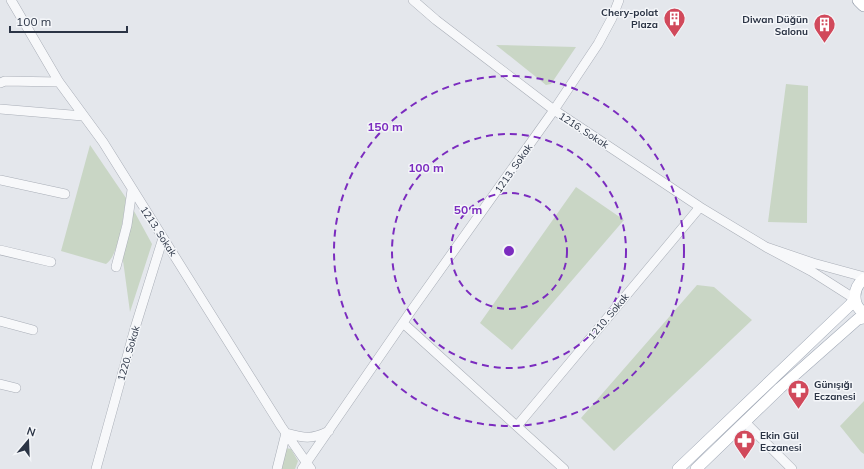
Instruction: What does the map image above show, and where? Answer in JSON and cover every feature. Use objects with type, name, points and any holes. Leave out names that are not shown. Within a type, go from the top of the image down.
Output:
[{"type":"highway","points":[[859,0],[864,5]]},
{"type":"main road","points":[[864,278],[857,286],[855,292],[857,305],[864,313]]},
{"type":"main road","points":[[678,469],[855,299]]},
{"type":"main road","points":[[696,469],[780,388],[858,319],[864,318]]},
{"type":"street","name":"1213. Sokak","points":[[11,0],[59,82],[103,142],[307,467],[329,431],[403,323],[554,110],[598,44],[612,18],[619,0]]},
{"type":"street","name":"1216. Sokak","points":[[413,0],[436,20],[554,110],[700,207],[766,247]]},
{"type":"street","points":[[0,83],[5,81],[59,82]]},
{"type":"street","points":[[0,109],[83,116]]},
{"type":"street","points":[[0,180],[65,194]]},
{"type":"street","points":[[116,267],[127,225],[132,190]]},
{"type":"street","name":"1210. Sokak","points":[[516,426],[700,207]]},
{"type":"street","name":"1220. Sokak","points":[[96,469],[135,328],[163,238]]},
{"type":"street","points":[[766,247],[864,278]]},
{"type":"street","points":[[766,247],[811,271],[855,299]]},
{"type":"street","points":[[0,250],[51,262]]},
{"type":"street","points":[[0,320],[33,330]]},
{"type":"street","points":[[403,323],[564,469]]},
{"type":"street","points":[[0,384],[16,388]]},
{"type":"street","points":[[745,422],[792,469]]},
{"type":"street","points":[[277,469],[286,433],[309,438],[317,437],[329,431]]},
{"type":"green space","points":[[496,45],[576,47],[551,84],[546,85]]},
{"type":"green space","points":[[786,84],[808,86],[807,223],[768,222]]},
{"type":"green space","points":[[90,145],[126,198],[118,244],[111,259],[106,264],[61,251]]},
{"type":"green space","points":[[576,187],[624,220],[512,350],[480,323]]},
{"type":"green space","points":[[134,211],[152,244],[130,312],[122,253]]},
{"type":"green space","points":[[697,285],[714,287],[752,320],[614,451],[581,418]]},
{"type":"green space","points":[[864,401],[864,454],[840,426]]},
{"type":"green space","points":[[286,448],[291,449],[298,461],[295,469],[280,469]]},
{"type":"place","name":"Chery-polat Plaza","points":[[674,38]]},
{"type":"place","name":"Diwan Düğün Salonu","points":[[824,44]]},
{"type":"place","name":"Günışığı Eczanesi","points":[[798,410]]},
{"type":"place","name":"Ekin Gül Eczanesi","points":[[744,460]]}]
